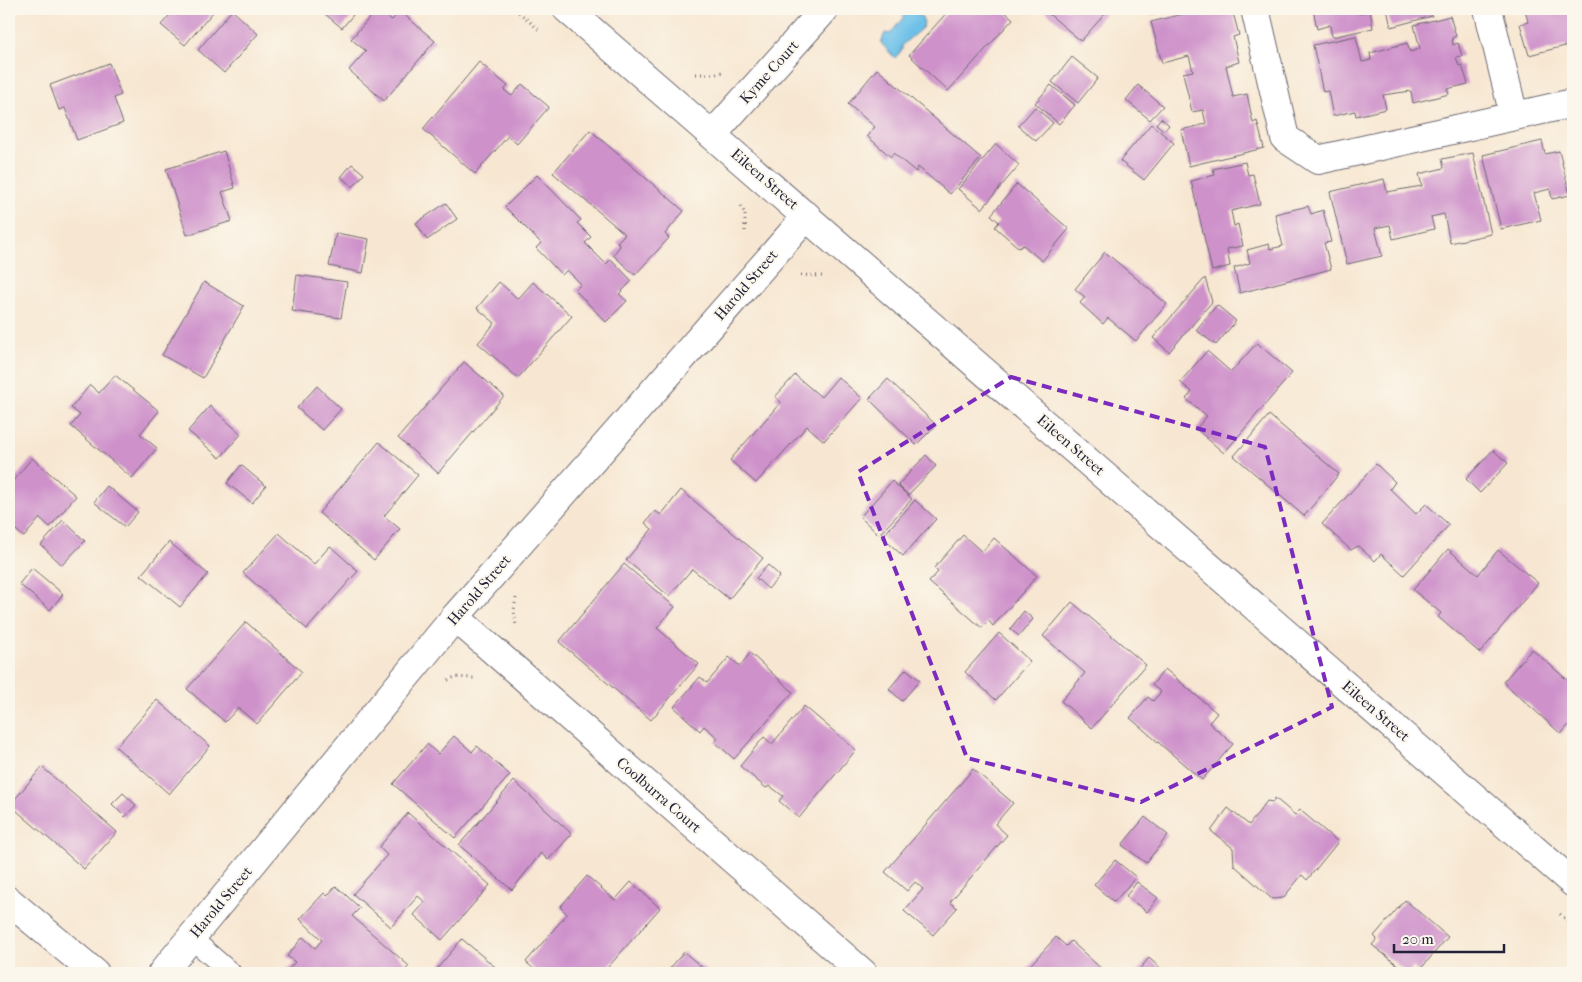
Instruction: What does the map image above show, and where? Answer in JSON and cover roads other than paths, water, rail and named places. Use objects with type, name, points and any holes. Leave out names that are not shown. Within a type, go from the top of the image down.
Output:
[{"type":"street","name":"Eileen Street","points":[[567,9],[1573,883]]},
{"type":"street","name":"Kyme Court","points":[[713,134],[825,9]]},
{"type":"street","points":[[1255,9],[1285,138],[1318,160],[1573,103]]},
{"type":"street","points":[[1488,9],[1514,116]]},
{"type":"street","name":"Harold Street","points":[[162,973],[455,617],[807,216]]},
{"type":"street","name":"Coolburra Court","points":[[455,617],[863,973]]},
{"type":"street","points":[[9,901],[94,973]]},
{"type":"lane","points":[[191,938],[232,973]]},
{"type":"water","points":[[910,10],[922,17],[924,23],[922,28],[902,45],[902,50],[895,58],[881,43],[885,33],[890,34],[903,18],[904,13]]}]
